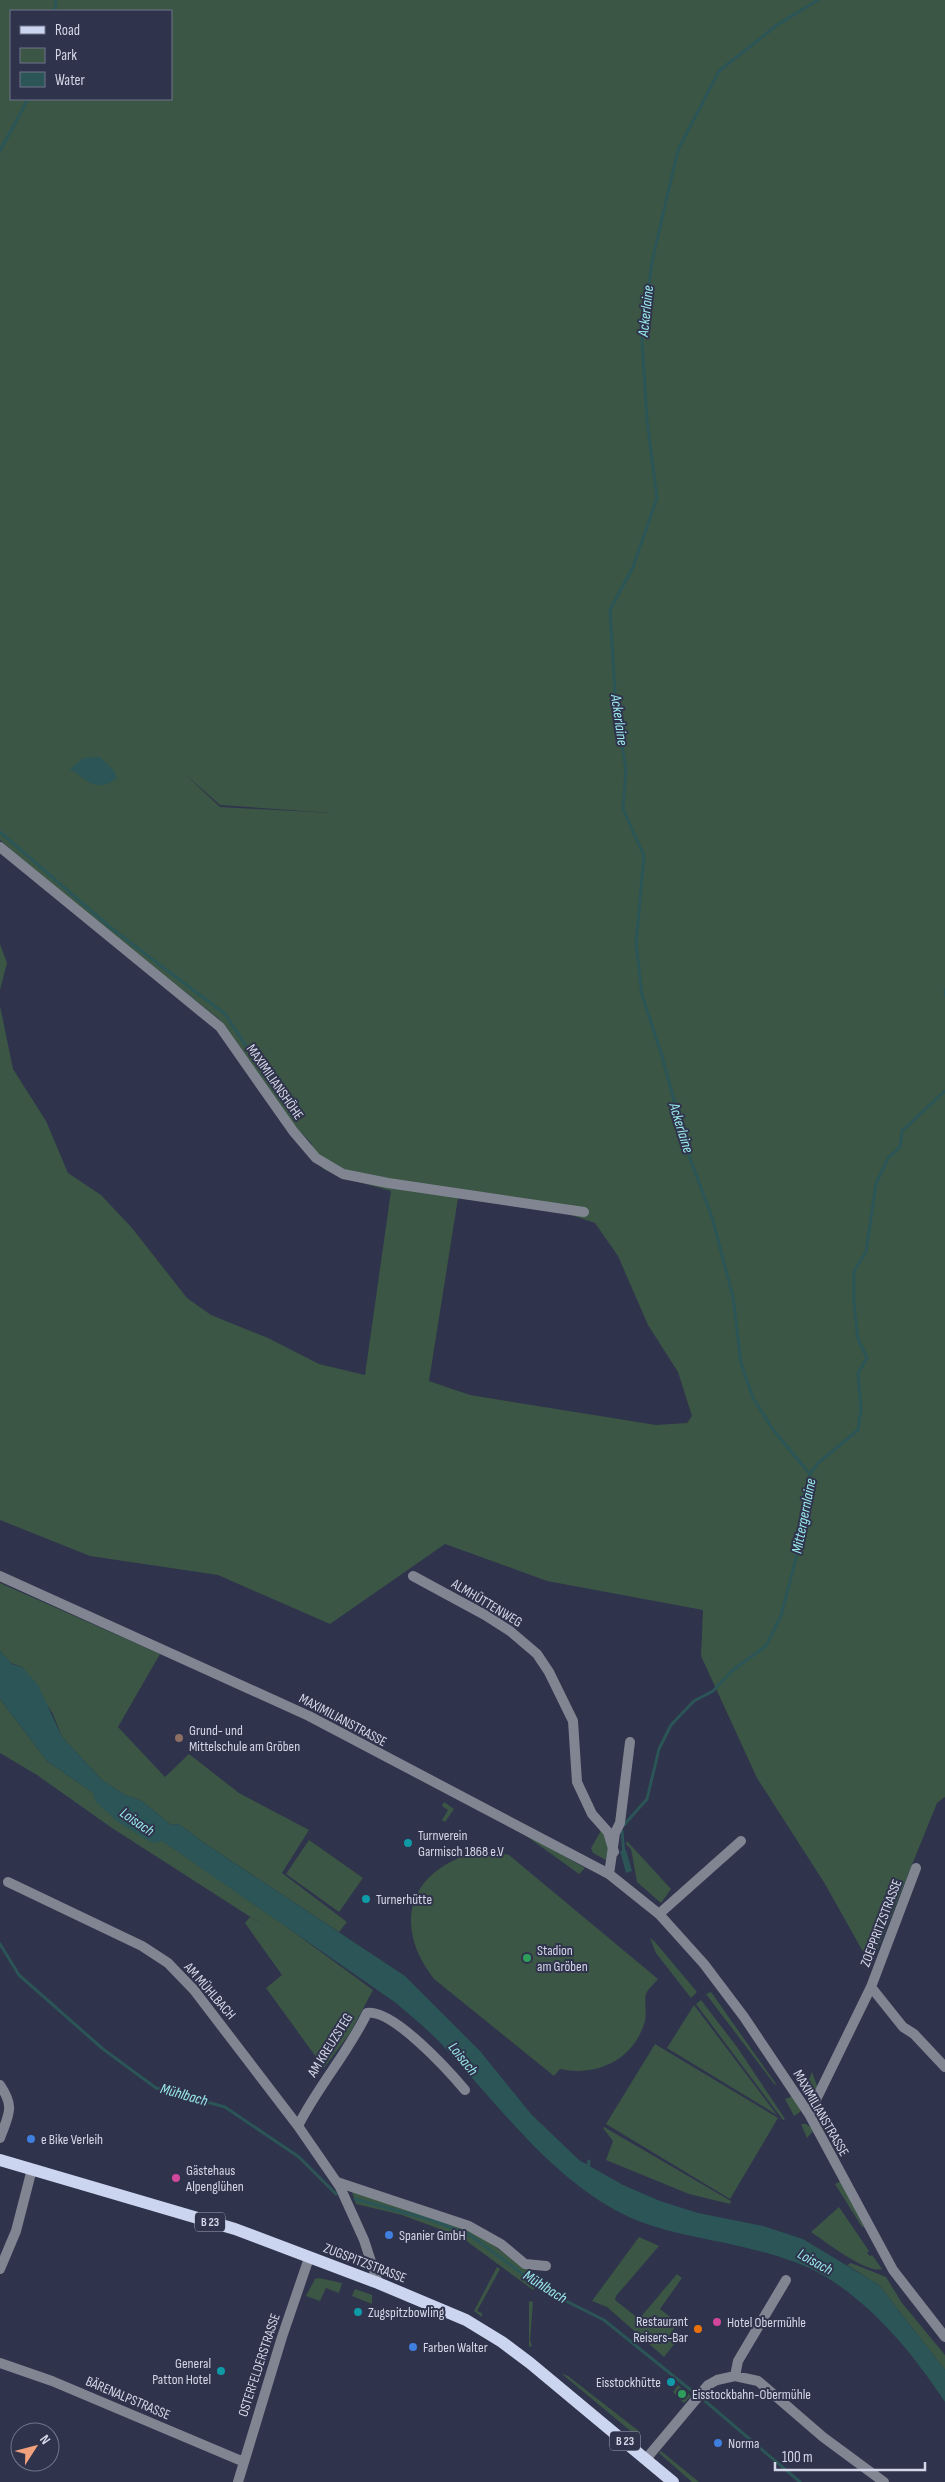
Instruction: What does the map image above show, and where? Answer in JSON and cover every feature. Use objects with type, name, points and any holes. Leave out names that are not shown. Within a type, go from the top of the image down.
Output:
[{"type":"main road","name":"ZUGSPITZSTRASSE","points":[[0,2160],[235,2229],[378,2283],[466,2320],[502,2342],[673,2482]]},
{"type":"street","name":"MAXIMILIANSHÖHE","points":[[0,847],[220,1027],[293,1131],[316,1158],[343,1174],[388,1183],[584,1212]]},
{"type":"street","name":"MAXIMILIANSTRASSE","points":[[0,1576],[309,1716],[609,1874],[659,1914],[718,1982],[808,2114],[893,2270],[945,2337]]},
{"type":"street","name":"ALMHÜTTENWEG","points":[[413,1576],[485,1615],[510,1631],[537,1654],[557,1686],[573,1721],[577,1782],[592,1814],[608,1832],[614,1852]]},
{"type":"street","points":[[609,1874],[630,1742]]},
{"type":"street","points":[[659,1914],[741,1841]]},
{"type":"street","name":"ZOEPPRITZSTRASSE","points":[[808,2114],[872,1987],[916,1868]]},
{"type":"street","name":"AM MÜHLBACH","points":[[8,1882],[142,1946],[168,1964],[194,1990],[298,2126],[338,2185],[364,2240],[378,2283]]},
{"type":"street","name":"ZOEPPRITZSTRASSE","points":[[872,1987],[890,2013],[945,2067]]},
{"type":"street","name":"AM KREUZSTEG","points":[[298,2126],[311,2100],[355,2038],[366,2013],[373,2012],[382,2015],[418,2042],[465,2090]]},
{"type":"street","points":[[0,2084],[8,2096],[11,2109],[0,2138]]},
{"type":"street","points":[[0,2269],[16,2231],[32,2169]]},
{"type":"street","points":[[338,2185],[421,2208],[469,2226],[501,2244],[525,2264],[546,2266]]},
{"type":"street","name":"OSTERFELDERSTRASSE","points":[[238,2482],[282,2337],[309,2258]]},
{"type":"street","points":[[735,2376],[738,2361],[786,2280]]},
{"type":"street","name":"BÄRENALPSTRASSE","points":[[0,2363],[52,2381],[244,2462]]},
{"type":"street","points":[[646,2459],[698,2396],[717,2380],[735,2376],[758,2381],[823,2437],[884,2482]]},
{"type":"green space","points":[[0,0],[945,0],[945,1797],[937,1803],[871,1966],[825,1884],[757,1778],[701,1656],[703,1610],[547,1581],[445,1544],[330,1624],[218,1575],[90,1556],[0,1520],[0,1006],[13,1069],[46,1121],[68,1173],[101,1195],[132,1228],[187,1298],[211,1315],[268,1338],[319,1364],[365,1375],[391,1191],[337,1176],[323,1169],[311,1143],[289,1120],[219,1019],[56,890],[0,840]],"holes":[[[184,773],[220,805],[331,813],[220,807]],[[458,1198],[568,1214],[595,1223],[618,1256],[648,1325],[678,1372],[692,1416],[687,1423],[656,1425],[470,1395],[429,1381]]]},
{"type":"green space","points":[[0,944],[7,963],[0,990]]},
{"type":"green space","points":[[0,1583],[160,1654],[118,1727],[165,1777],[189,1754],[239,1793],[309,1830],[282,1873],[347,1922],[339,1932],[204,1843],[179,1824],[171,1825],[142,1801],[125,1795],[102,1780],[62,1737],[53,1714],[22,1667],[11,1663],[0,1651]]},
{"type":"green space","points":[[0,1699],[47,1761],[284,1925],[373,1990],[350,2033],[324,2068],[266,1988],[282,1975],[245,1923],[250,1917],[266,1927],[112,1828],[37,1775],[0,1753]]},
{"type":"green space","points":[[444,1802],[454,1809],[445,1822],[442,1820],[448,1810],[442,1806]]},
{"type":"green space","points":[[602,1829],[610,1841],[606,1860],[593,1853],[591,1848]]},
{"type":"green space","points":[[518,1830],[585,1868],[579,1874]]},
{"type":"green space","points":[[309,1840],[363,1878],[339,1912],[286,1874]]},
{"type":"green space","points":[[627,1841],[671,1889],[661,1903],[637,1882],[631,1849],[626,1844]]},
{"type":"green space","name":"Stadion am Gröben","points":[[481,1851],[492,1851],[509,1855],[658,1979],[646,1994],[646,2018],[640,2035],[623,2055],[612,2063],[600,2068],[587,2070],[560,2069],[554,2076],[434,1979],[421,1958],[413,1937],[411,1918],[415,1900],[424,1884],[438,1870],[457,1859]]},
{"type":"green space","points":[[650,1938],[697,1992],[691,1998],[656,1953]]},
{"type":"green space","points":[[711,1992],[776,2084],[775,2085],[706,1994]]},
{"type":"green space","points":[[701,2000],[737,2047],[785,2119],[783,2120],[696,2004]]},
{"type":"green space","points":[[694,2005],[777,2115],[667,2048]]},
{"type":"green space","points":[[655,2044],[778,2118],[730,2199],[606,2124]]},
{"type":"green space","points":[[812,2072],[818,2088],[809,2092],[806,2086]]},
{"type":"green space","points":[[793,2096],[801,2108],[800,2112],[794,2116],[785,2099]]},
{"type":"green space","points":[[801,2124],[806,2124],[814,2130],[807,2138]]},
{"type":"green space","points":[[604,2127],[731,2201],[730,2204],[689,2194],[606,2160],[613,2141]]},
{"type":"green space","points":[[841,2181],[864,2227],[862,2227],[835,2184]]},
{"type":"green space","points":[[351,2189],[470,2229],[543,2280],[533,2290],[461,2237],[402,2215],[356,2204]]},
{"type":"green space","points":[[839,2207],[869,2251],[867,2253],[870,2256],[872,2255],[882,2269],[866,2267],[856,2262],[811,2232]]},
{"type":"green space","points":[[639,2237],[659,2246],[616,2296],[615,2300],[639,2319],[677,2274],[682,2278],[660,2309],[678,2323],[668,2337],[675,2343],[664,2357],[607,2307],[592,2301]]},
{"type":"green space","points":[[851,2263],[886,2277],[902,2303],[945,2355],[945,2370],[879,2285],[847,2265]]},
{"type":"green space","points":[[497,2267],[500,2269],[477,2311],[482,2313],[482,2317],[474,2311]]},
{"type":"green space","points":[[319,2278],[342,2283],[339,2293],[326,2288],[320,2301],[306,2296],[315,2279]]},
{"type":"green space","points":[[355,2289],[372,2295],[372,2304],[352,2296]]},
{"type":"green space","points":[[529,2301],[533,2302],[530,2340],[532,2346],[529,2347]]},
{"type":"green space","points":[[562,2374],[568,2376],[640,2432],[639,2438]]},
{"type":"green space","name":"Eisstockbahn-Obermühle","points":[[678,2385],[691,2396],[684,2403],[673,2392]]},
{"type":"green space","points":[[661,2451],[699,2482],[692,2482],[659,2453]]},
{"type":"water","points":[[100,757],[114,771],[117,778],[109,783],[103,785],[93,784],[70,769],[83,758]]},
{"type":"water","points":[[0,1651],[12,1664],[22,1667],[38,1685],[62,1737],[102,1780],[125,1795],[142,1801],[171,1825],[179,1824],[204,1843],[405,1976],[480,2051],[531,2114],[579,2160],[623,2185],[660,2201],[698,2213],[763,2226],[803,2239],[879,2285],[945,2370],[945,2402],[907,2350],[877,2317],[844,2289],[826,2277],[793,2261],[643,2223],[615,2210],[567,2177],[504,2115],[440,2043],[396,2003],[47,1761],[0,1699]]},
{"type":"water","points":[[626,1850],[632,1871],[626,1873],[620,1851]]},
{"type":"waterway","points":[[55,10],[56,0]]},
{"type":"waterway","name":"Ackerlaine","points":[[810,1474],[774,1431],[753,1398],[741,1363],[733,1297],[712,1217],[689,1156],[662,1056],[642,995],[636,944],[644,856],[623,809],[626,770],[616,708],[610,610],[633,567],[657,498],[647,420],[642,340],[652,262],[678,150],[719,71],[777,25],[818,0]]},
{"type":"waterway","points":[[0,151],[27,100]]},
{"type":"waterway","points":[[0,832],[111,928],[225,1014],[281,1099]]},
{"type":"waterway","name":"Mittergernlaine","points":[[945,990],[945,995]]},
{"type":"waterway","name":"Mittergernlaine","points":[[624,1825],[647,1799],[659,1749],[671,1725],[694,1701],[713,1691],[733,1670],[766,1646],[781,1616],[800,1543],[810,1474],[818,1463],[858,1430],[861,1409],[858,1373],[867,1358],[858,1339],[854,1304],[854,1271],[866,1252],[876,1184],[888,1158],[900,1147],[902,1131],[945,1091]]},
{"type":"waterway","name":"Loisach","points":[[103,1796],[125,1816],[155,1834]]},
{"type":"waterway","name":"Mittergernlaine","points":[[622,1831],[624,1854]]},
{"type":"waterway","name":"Mühlbach","points":[[0,1944],[19,1975],[103,2049],[156,2088],[225,2107],[299,2157],[336,2194]]},
{"type":"waterway","name":"Mittergernlaine","points":[[588,2170],[589,2161]]},
{"type":"waterway","name":"Mühlbach","points":[[355,2199],[431,2220],[470,2235],[544,2290],[604,2320],[692,2391]]},
{"type":"waterway","name":"Mühlbach","points":[[705,2401],[800,2482]]},
{"type":"place","name":"Grund- und Mittelschule am Gröben","points":[[179,1738]]},
{"type":"place","name":"Turnverein Garmisch 1868 e.V","points":[[408,1843]]},
{"type":"place","name":"Turnerhütte","points":[[366,1899]]},
{"type":"place","name":"Stadion am Gröben","points":[[527,1958]]},
{"type":"place","name":"e Bike Verleih","points":[[31,2139]]},
{"type":"place","name":"Gästehaus Alpenglühen","points":[[176,2178]]},
{"type":"place","name":"Spanier GmbH","points":[[389,2235]]},
{"type":"place","name":"Zugspitzbowling","points":[[358,2312]]},
{"type":"place","name":"Hotel Obermühle","points":[[717,2322]]},
{"type":"place","name":"Restaurant Reisers-Bar","points":[[698,2329]]},
{"type":"place","name":"Farben Walter","points":[[413,2347]]},
{"type":"place","name":"General Patton Hotel","points":[[221,2371]]},
{"type":"place","name":"Eisstockhütte","points":[[671,2382]]},
{"type":"place","name":"Eisstockbahn-Obermühle","points":[[682,2394]]},
{"type":"place","name":"Norma","points":[[718,2443]]}]
